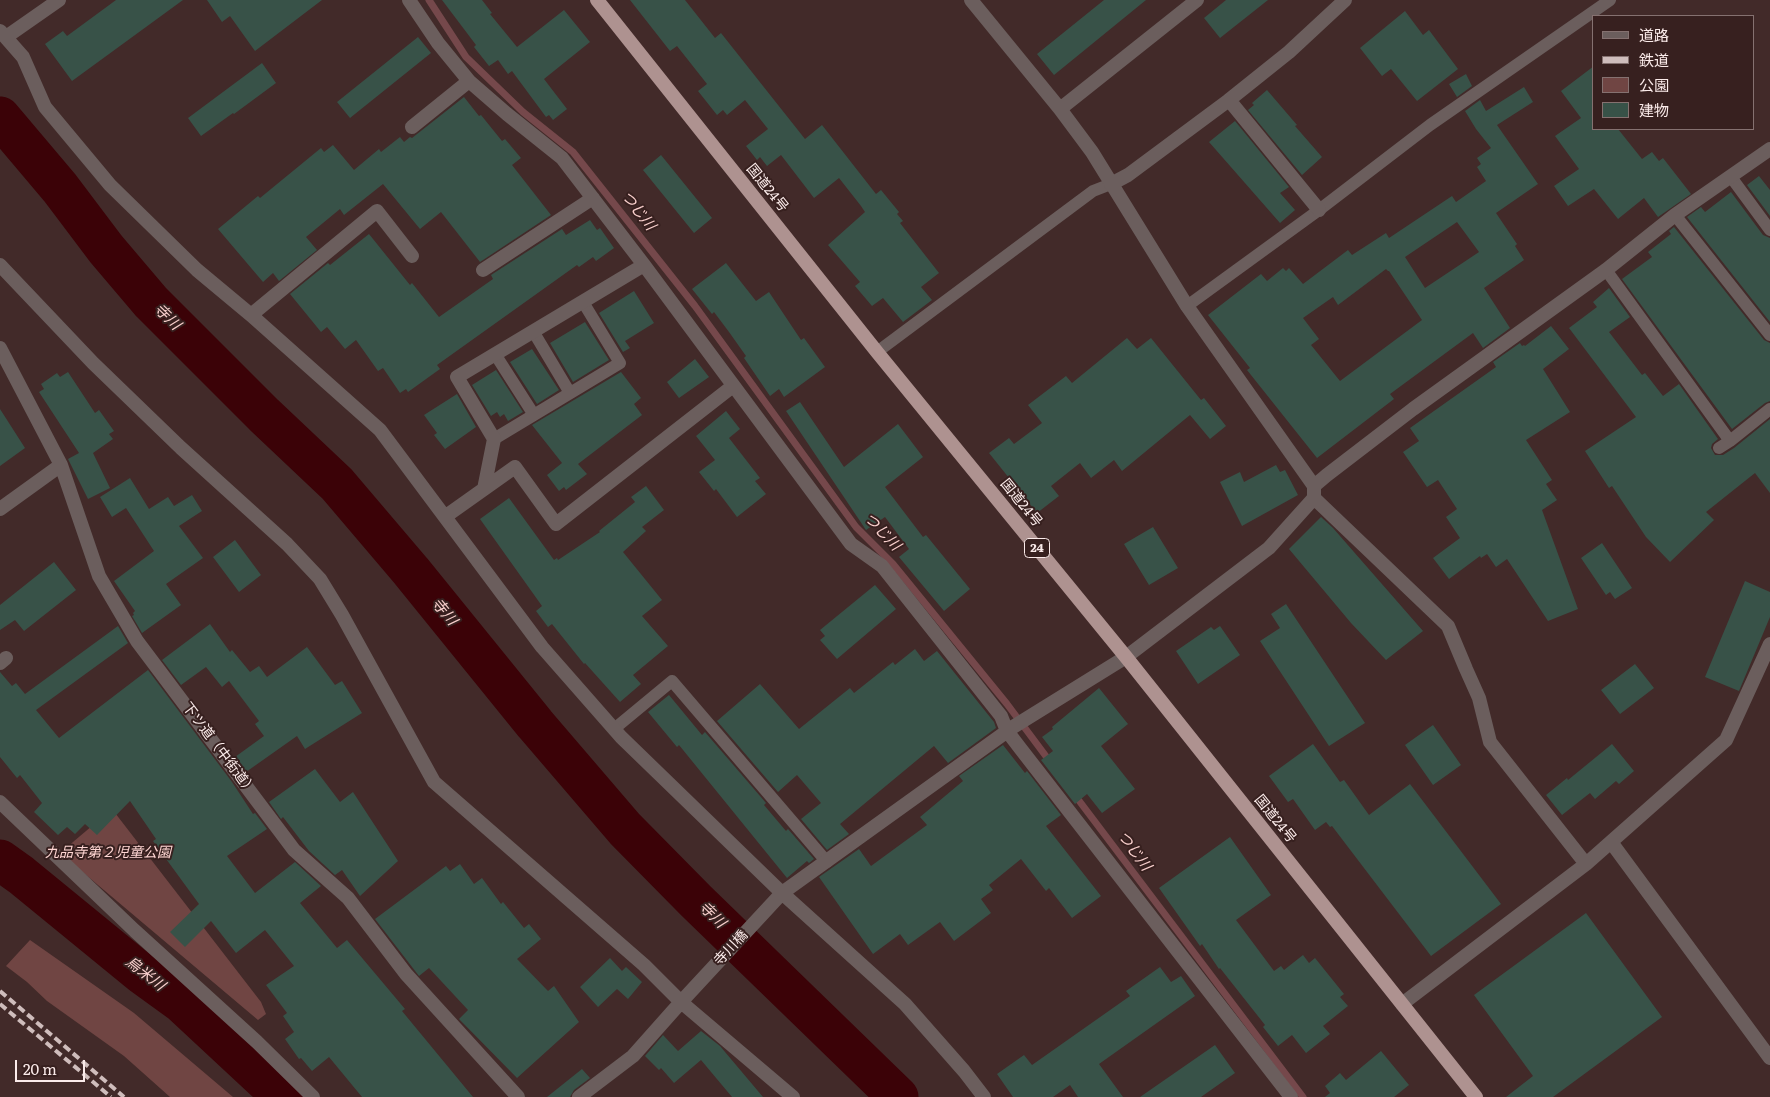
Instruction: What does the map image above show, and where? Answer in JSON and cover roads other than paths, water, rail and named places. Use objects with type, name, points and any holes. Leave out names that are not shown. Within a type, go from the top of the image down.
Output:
[{"type":"highway","name":"国道24号","points":[[597,0],[877,352],[1126,657],[1476,1097]]},
{"type":"street","points":[[58,0],[3,34],[23,58],[45,107],[110,184],[197,270],[251,315],[380,430],[542,647],[614,729],[779,897],[905,1004],[964,1071],[984,1097]]},
{"type":"street","points":[[409,0],[438,42],[469,81],[562,158],[644,265],[851,544],[882,566],[1001,716],[1015,726],[1291,1097]]},
{"type":"street","points":[[971,0],[1060,109],[1092,152],[1187,306],[1314,492],[1448,626],[1480,698],[1490,742],[1586,864]]},
{"type":"street","points":[[1060,109],[1197,0]]},
{"type":"street","points":[[1111,184],[1128,175],[1229,100],[1289,52],[1345,0]]},
{"type":"street","points":[[412,127],[469,81]]},
{"type":"street","points":[[1229,100],[1319,210]]},
{"type":"street","name":"寺川橋","points":[[579,1097],[633,1056],[684,998],[779,897],[1015,726],[1126,657],[1269,548],[1314,492],[1413,409],[1606,270],[1675,216],[1770,149]]},
{"type":"street","points":[[483,270],[593,198]]},
{"type":"street","points":[[251,315],[377,211],[412,256]]},
{"type":"street","points":[[0,265],[93,363],[181,448],[287,544],[320,579],[342,615],[434,782],[684,998],[793,1097]]},
{"type":"street","points":[[484,488],[494,439],[457,377],[644,265]]},
{"type":"street","name":"下ツ道（中街道）","points":[[0,348],[60,465],[99,576],[137,641],[294,850],[348,898],[406,974],[518,1097]]},
{"type":"street","points":[[446,516],[515,467],[556,524],[733,386]]},
{"type":"street","points":[[0,509],[60,465]]},
{"type":"street","points":[[1402,1004],[1586,864],[1726,740],[1770,644]]},
{"type":"street","points":[[0,802],[135,931],[257,1042],[312,1097]]},
{"type":"street","points":[[1612,842],[1770,1058]]},
{"type":"lane","points":[[1187,306],[1319,210],[1430,125],[1610,0]]},
{"type":"lane","points":[[1731,177],[1770,230]]},
{"type":"lane","points":[[877,352],[1093,191],[1111,184]]},
{"type":"lane","points":[[1675,216],[1770,335]]},
{"type":"lane","points":[[1606,270],[1724,444],[1770,409]]},
{"type":"lane","points":[[494,439],[620,363],[583,302]]},
{"type":"lane","points":[[533,331],[570,393]]},
{"type":"lane","points":[[495,354],[534,415]]},
{"type":"lane","points":[[614,729],[672,681],[827,862]]},
{"type":"waterway","name":"つじ川","points":[[429,0],[466,57],[523,112],[573,152],[695,306],[856,527],[893,564],[1007,704],[1051,763]]},
{"type":"waterway","name":"寺川","points":[[0,117],[60,188],[106,249],[151,302],[264,415],[337,484],[411,571],[535,724],[625,829],[696,901],[898,1097]]},
{"type":"waterway","name":"つじ川","points":[[1074,794],[1303,1097]]},
{"type":"waterway","name":"烏米川","points":[[0,860],[142,974],[182,1003],[283,1097]]},
{"type":"railway","points":[[0,991],[124,1097]]},
{"type":"railway","points":[[0,1004],[111,1097]]},
{"type":"park label","name":"九品寺第２児童公園","points":[[108,853]]}]
